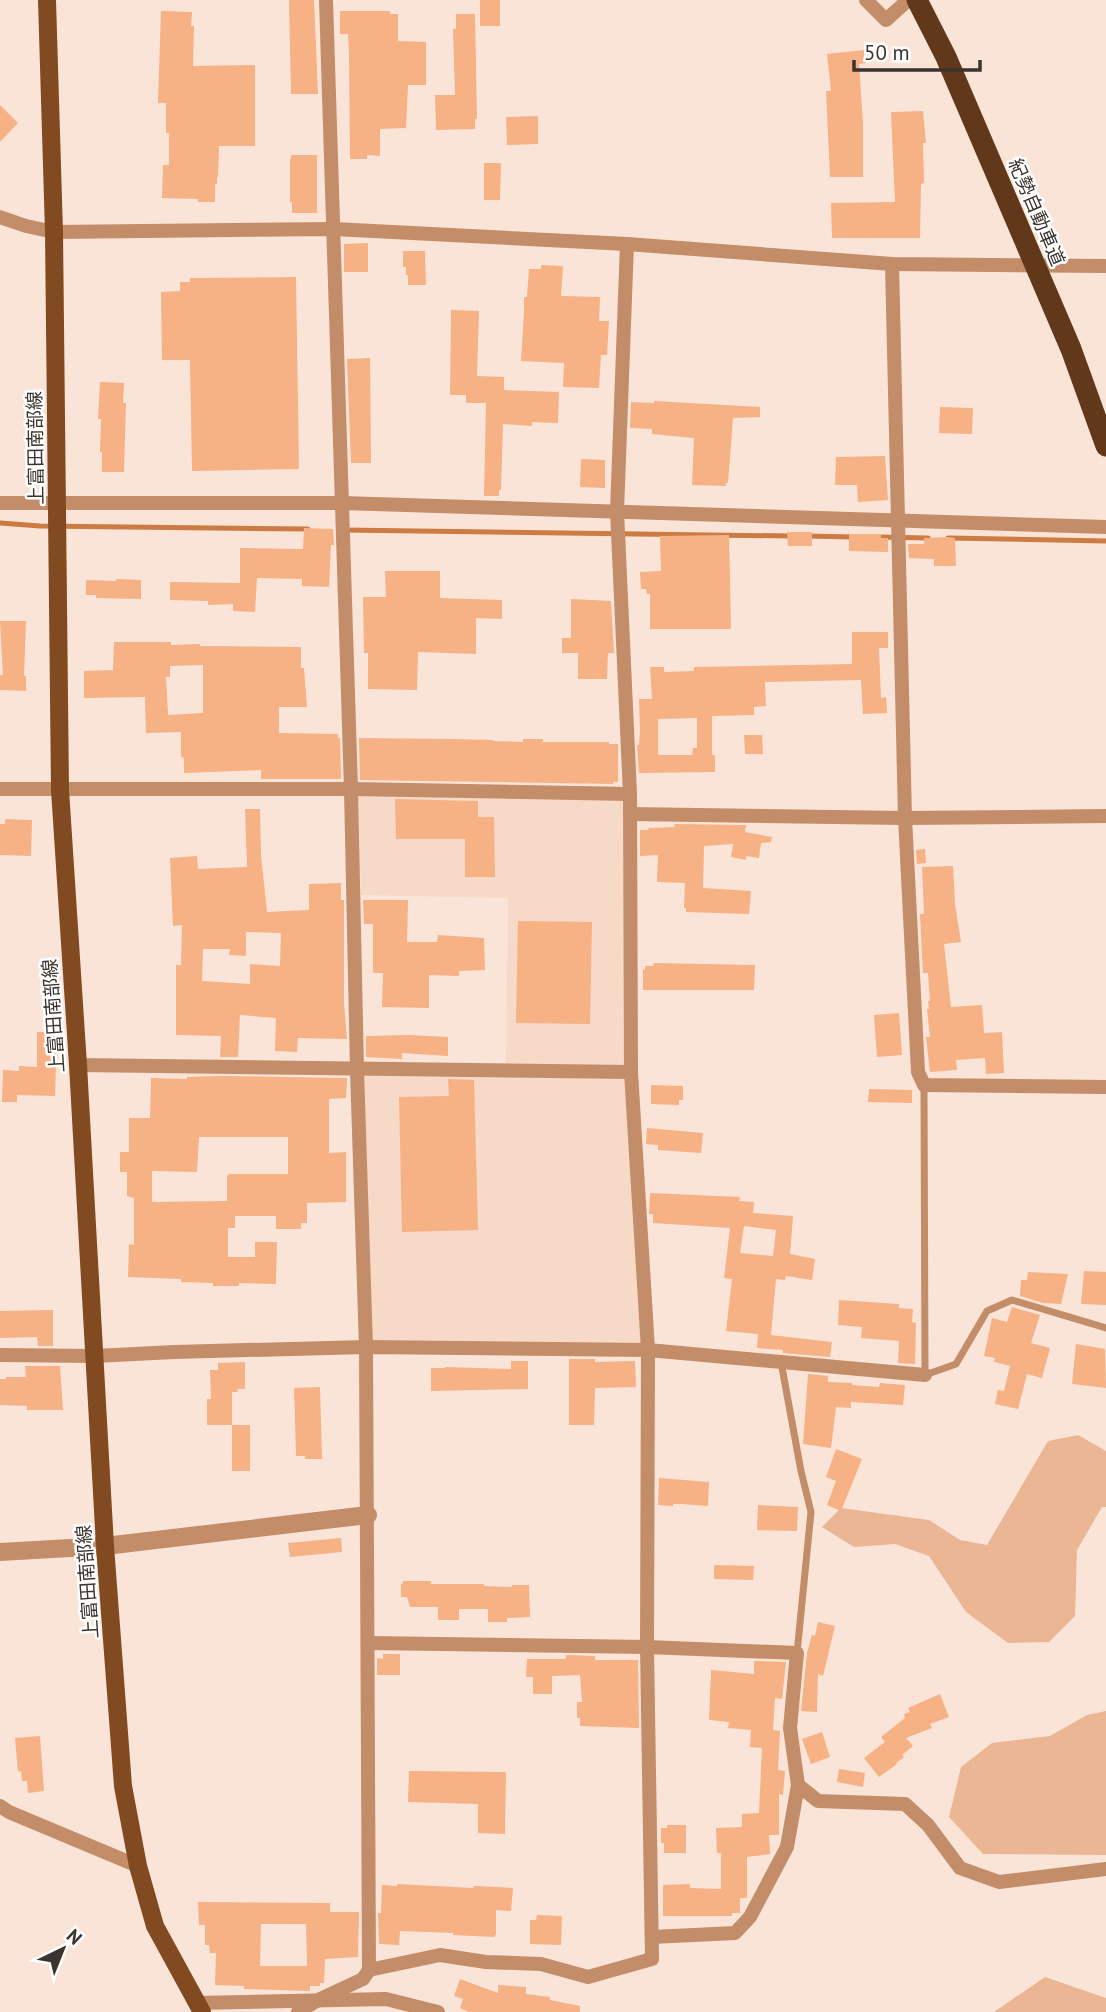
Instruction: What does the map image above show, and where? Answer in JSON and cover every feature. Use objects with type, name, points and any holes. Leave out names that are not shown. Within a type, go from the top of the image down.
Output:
[{"type":"highway","name":"紀勢自動車道","points":[[917,0],[946,57],[1054,311],[1106,446]]},
{"type":"main road","name":"上富田南部線","points":[[47,0],[54,232],[60,790],[105,1546],[123,1786],[138,1866],[155,1926],[199,2007]]},
{"type":"street","points":[[298,2012],[363,1979],[369,1970],[366,1348],[326,0]]},
{"type":"street","points":[[866,0],[886,20],[908,0]]},
{"type":"street","points":[[0,217],[54,232],[334,229],[627,244],[892,264],[1106,266]]},
{"type":"street","points":[[369,1970],[440,1955],[486,1962],[541,1964],[588,1977],[652,1959],[647,1647],[649,1350],[631,1072],[630,794],[617,512],[627,244]]},
{"type":"street","points":[[892,264],[905,818],[918,1072],[924,1085],[1106,1087]]},
{"type":"street","points":[[0,503],[342,503],[1106,527]]},
{"type":"street","points":[[0,789],[351,789],[630,794]]},
{"type":"street","points":[[630,814],[905,818],[1106,816]]},
{"type":"street","points":[[78,1065],[631,1072]]},
{"type":"street","points":[[0,1355],[95,1356],[366,1348],[649,1350],[925,1374]]},
{"type":"street","points":[[0,1552],[105,1546],[368,1515]]},
{"type":"street","points":[[369,1643],[647,1647],[797,1653],[790,1728],[798,1785],[787,1847],[750,1917],[736,1933],[652,1937]]},
{"type":"street","points":[[798,1785],[818,1801],[905,1804],[928,1825],[960,1868],[999,1882],[1106,1869]]},
{"type":"street","points":[[0,1806],[138,1866]]},
{"type":"street","points":[[199,2007],[386,1999],[439,2012]]},
{"type":"lane","points":[[924,1085],[925,1374],[956,1364],[986,1311],[1012,1300],[1106,1328]]},
{"type":"lane","points":[[781,1361],[811,1511],[797,1653]]},
{"type":"shaded area","points":[[358,795],[627,797],[648,1350],[366,1347],[357,1070],[506,1071],[508,898],[361,895]]},
{"type":"shaded area","points":[[1078,1435],[1106,1451],[1106,1507],[1102,1507],[1077,1550],[1075,1616],[1049,1642],[1008,1643],[966,1612],[929,1556],[895,1544],[854,1547],[822,1527],[841,1508],[929,1520],[960,1540],[987,1545],[1048,1441]]},
{"type":"shaded area","points":[[1106,1711],[1106,1855],[983,1854],[949,1817],[961,1767],[992,1743],[1050,1736],[1087,1715]]},
{"type":"shaded area","points":[[1045,1977],[1106,1998],[1106,2012],[994,2012]]},
{"type":"building","points":[[289,0],[314,0],[318,94],[291,94]]},
{"type":"building","points":[[480,0],[500,0],[500,26],[480,26]]},
{"type":"building","points":[[161,11],[192,12],[193,66],[255,65],[255,146],[219,146],[215,202],[162,198],[163,165],[169,165],[169,133],[166,133],[166,103],[158,103]]},
{"type":"building","points":[[340,11],[390,11],[390,14],[398,14],[398,41],[426,42],[426,85],[408,85],[406,128],[380,129],[380,156],[367,155],[367,159],[350,159],[348,34],[340,34]]},
{"type":"building","points":[[456,14],[475,14],[477,119],[475,129],[436,130],[435,95],[455,95],[453,29],[456,29]]},
{"type":"building","points":[[865,50],[866,63],[859,64],[863,177],[830,177],[826,91],[831,91],[827,54]]},
{"type":"building","points":[[0,105],[18,123],[0,142]]},
{"type":"building","points":[[923,111],[926,143],[923,143],[924,183],[921,184],[920,238],[832,238],[831,203],[895,202],[891,112]]},
{"type":"building","points":[[538,116],[538,144],[507,145],[506,117]]},
{"type":"building","points":[[291,155],[317,155],[317,213],[292,213]]},
{"type":"building","points":[[484,163],[501,163],[500,200],[484,200]]},
{"type":"building","points":[[368,243],[368,272],[344,272],[344,244]]},
{"type":"building","points":[[403,251],[425,251],[426,285],[408,285],[406,267],[403,267]]},
{"type":"building","points":[[541,265],[563,266],[561,296],[600,297],[599,321],[609,321],[607,355],[601,355],[599,388],[563,387],[564,363],[521,361],[524,297],[527,297],[529,269],[541,269]]},
{"type":"building","points":[[296,277],[299,469],[192,471],[190,360],[162,360],[161,292],[180,291],[180,282],[190,282],[190,278]]},
{"type":"building","points":[[451,310],[479,311],[477,376],[504,377],[504,390],[559,392],[558,423],[532,422],[532,426],[503,424],[499,496],[484,496],[486,403],[466,403],[466,395],[450,395]]},
{"type":"building","points":[[370,358],[371,463],[351,463],[347,359]]},
{"type":"building","points":[[100,382],[124,383],[124,472],[102,472],[101,419],[98,419]]},
{"type":"building","points":[[631,402],[760,407],[760,417],[733,418],[726,486],[692,485],[694,438],[652,434],[652,429],[630,428]]},
{"type":"building","points":[[940,407],[973,408],[972,434],[939,433]]},
{"type":"building","points":[[885,456],[888,500],[858,502],[857,485],[835,485],[836,457]]},
{"type":"building","points":[[581,459],[605,460],[605,488],[580,487]]},
{"type":"building","points":[[304,528],[333,529],[329,587],[302,586],[302,579],[257,578],[255,612],[233,611],[233,604],[208,605],[208,601],[170,600],[170,582],[240,583],[240,548],[303,549]]},
{"type":"building","points":[[787,532],[812,532],[812,546],[788,546]]},
{"type":"building","points":[[849,534],[881,534],[881,538],[888,538],[888,552],[849,551]]},
{"type":"building","points":[[729,535],[731,629],[650,629],[650,594],[647,594],[646,589],[641,589],[640,572],[661,571],[660,536]]},
{"type":"building","points":[[924,538],[955,538],[956,566],[934,566],[934,559],[909,558],[908,544],[924,544]]},
{"type":"building","points":[[385,571],[440,571],[440,598],[502,600],[502,619],[476,618],[476,654],[418,652],[417,690],[368,689],[363,597],[386,597]]},
{"type":"building","points":[[86,580],[141,580],[141,599],[96,598],[96,595],[86,595]]},
{"type":"building","points":[[571,599],[611,601],[614,653],[608,653],[607,679],[578,679],[578,653],[562,653],[562,638],[571,638]]},
{"type":"building","points":[[0,621],[26,621],[26,691],[0,690],[0,675],[3,675]]},
{"type":"building","points":[[852,632],[888,632],[888,648],[879,648],[881,698],[886,697],[887,713],[863,714],[861,680],[765,682],[766,706],[754,707],[754,715],[712,716],[715,772],[639,773],[639,699],[652,699],[650,667],[664,667],[664,672],[694,671],[694,667],[852,664]],"holes":[[[697,718],[697,748],[693,748],[692,755],[658,755],[658,719]]]},
{"type":"building","points":[[114,642],[301,647],[307,707],[279,707],[279,733],[338,734],[341,779],[261,779],[261,770],[184,773],[181,732],[146,733],[145,697],[84,698],[84,671],[113,670]],"holes":[[[203,665],[203,713],[168,715],[166,677],[170,677],[170,666]]]},
{"type":"building","points":[[744,735],[762,735],[763,754],[745,754]]},
{"type":"building","points":[[359,738],[609,742],[618,744],[618,782],[360,780]]},
{"type":"building","points":[[395,799],[478,801],[478,817],[494,817],[495,877],[465,877],[465,839],[396,839]]},
{"type":"building","points":[[245,809],[260,809],[261,855],[267,912],[309,910],[309,884],[341,883],[341,900],[344,900],[344,1003],[347,1039],[298,1038],[297,1052],[275,1051],[276,1018],[240,1015],[238,1057],[220,1057],[221,1036],[176,1035],[176,965],[181,965],[182,925],[173,926],[170,858],[197,856],[198,869],[247,867]],"holes":[[[246,932],[281,933],[280,966],[250,964],[250,984],[202,981],[203,949],[230,949],[229,955],[246,956]]]},
{"type":"building","points":[[5,819],[32,820],[31,856],[0,855],[0,824],[5,824]]},
{"type":"building","points":[[674,824],[746,825],[745,832],[772,837],[771,842],[761,843],[759,858],[746,856],[746,860],[731,857],[733,844],[704,846],[703,888],[751,891],[749,914],[686,912],[685,883],[657,882],[658,855],[640,856],[640,830],[675,827]]},
{"type":"building","points":[[925,849],[926,863],[917,864],[916,850]]},
{"type":"building","points":[[953,866],[961,942],[944,944],[951,1007],[982,1005],[984,1033],[1002,1032],[1004,1073],[986,1074],[985,1058],[956,1060],[957,1070],[930,1072],[926,1037],[930,1037],[927,1009],[930,1001],[928,973],[923,973],[920,914],[924,914],[922,867]]},
{"type":"building","points":[[363,900],[408,900],[407,942],[437,942],[438,935],[484,938],[485,970],[459,971],[459,976],[429,975],[429,1008],[382,1007],[383,973],[373,973],[373,924],[364,924]]},
{"type":"building","points":[[518,921],[592,922],[590,1024],[516,1023]]},
{"type":"building","points":[[654,963],[755,965],[754,990],[643,990],[643,969],[645,970],[645,966],[653,966]]},
{"type":"building","points":[[899,1013],[902,1055],[877,1057],[874,1015]]},
{"type":"building","points":[[37,1032],[57,1032],[55,1096],[17,1095],[17,1102],[2,1102],[3,1070],[19,1071],[19,1066],[37,1067]]},
{"type":"building","points":[[366,1036],[448,1037],[448,1056],[402,1053],[402,1059],[366,1057]]},
{"type":"building","points":[[151,1078],[347,1078],[346,1098],[329,1099],[329,1153],[346,1152],[346,1202],[307,1203],[307,1223],[301,1223],[301,1229],[276,1229],[276,1216],[235,1216],[235,1228],[228,1228],[228,1257],[255,1257],[255,1242],[277,1242],[276,1284],[239,1283],[239,1286],[213,1286],[213,1283],[181,1282],[181,1279],[128,1277],[129,1244],[134,1245],[134,1198],[127,1196],[127,1172],[120,1172],[120,1152],[129,1152],[129,1118],[150,1118]],"holes":[[[199,1137],[288,1137],[288,1174],[229,1174],[227,1201],[152,1202],[152,1171],[197,1172]]]},
{"type":"building","points":[[448,1079],[474,1080],[478,1230],[402,1232],[399,1097],[449,1096]]},
{"type":"building","points":[[651,1085],[683,1086],[683,1100],[679,1100],[679,1105],[651,1104]]},
{"type":"building","points":[[869,1089],[912,1090],[912,1103],[868,1102]]},
{"type":"building","points":[[647,1128],[703,1133],[701,1153],[658,1150],[658,1145],[646,1144]]},
{"type":"building","points":[[650,1193],[740,1197],[739,1201],[754,1202],[753,1213],[793,1216],[790,1254],[815,1259],[812,1280],[786,1276],[785,1280],[776,1279],[771,1335],[832,1342],[830,1357],[757,1348],[758,1334],[726,1331],[732,1279],[724,1278],[730,1228],[653,1223],[653,1214],[649,1214]],"holes":[[[744,1226],[776,1230],[773,1256],[740,1253]]]},
{"type":"building","points":[[1084,1271],[1106,1272],[1106,1305],[1081,1304]]},
{"type":"building","points":[[1028,1272],[1068,1274],[1061,1304],[1043,1303],[1020,1296],[1021,1280],[1027,1280]]},
{"type":"building","points":[[839,1300],[899,1304],[899,1308],[913,1309],[912,1322],[916,1323],[915,1364],[898,1363],[899,1341],[861,1338],[862,1327],[838,1325]]},
{"type":"building","points":[[1012,1307],[1040,1315],[1031,1343],[1050,1348],[1042,1378],[1027,1374],[1018,1409],[995,1404],[998,1390],[1004,1391],[1010,1366],[984,1356],[992,1318],[1007,1322]]},
{"type":"building","points":[[53,1310],[53,1346],[38,1346],[37,1337],[0,1338],[0,1311]]},
{"type":"building","points":[[1076,1344],[1105,1349],[1106,1388],[1072,1384]]},
{"type":"building","points":[[569,1359],[595,1359],[595,1362],[635,1361],[636,1387],[595,1388],[594,1425],[569,1425]]},
{"type":"building","points":[[511,1361],[528,1361],[528,1389],[431,1391],[431,1368],[511,1369]]},
{"type":"building","points":[[245,1362],[245,1389],[232,1392],[232,1425],[207,1425],[207,1399],[211,1399],[210,1370],[218,1370],[218,1363]]},
{"type":"building","points":[[25,1366],[60,1366],[63,1410],[27,1410],[27,1406],[0,1405],[0,1379],[26,1377]]},
{"type":"building","points":[[808,1374],[828,1376],[828,1382],[852,1385],[905,1385],[903,1405],[851,1402],[851,1408],[836,1407],[831,1448],[803,1444]]},
{"type":"building","points":[[320,1387],[322,1459],[305,1459],[305,1456],[296,1456],[294,1388]]},
{"type":"building","points":[[232,1425],[250,1425],[250,1471],[232,1471]]},
{"type":"building","points":[[836,1449],[862,1459],[841,1511],[827,1505],[836,1481],[826,1477]]},
{"type":"building","points":[[659,1478],[709,1482],[708,1506],[658,1505]]},
{"type":"building","points":[[758,1505],[798,1507],[797,1531],[757,1530]]},
{"type":"building","points":[[341,1538],[342,1552],[290,1557],[288,1543]]},
{"type":"building","points":[[714,1565],[754,1566],[753,1580],[714,1579]]},
{"type":"building","points":[[403,1581],[512,1587],[529,1585],[530,1617],[507,1618],[507,1622],[488,1622],[488,1609],[459,1609],[459,1620],[438,1620],[438,1607],[410,1607],[407,1597],[401,1597]]},
{"type":"building","points":[[818,1622],[835,1626],[823,1676],[818,1674],[817,1712],[801,1711],[807,1653]]},
{"type":"building","points":[[383,1654],[400,1654],[400,1675],[377,1675],[377,1658],[383,1659]]},
{"type":"building","points":[[566,1655],[595,1656],[595,1660],[638,1660],[639,1728],[580,1726],[577,1702],[582,1702],[580,1675],[552,1676],[552,1694],[533,1694],[533,1677],[526,1677],[527,1659],[566,1659]]},
{"type":"building","points":[[754,1661],[786,1662],[782,1699],[775,1698],[773,1730],[780,1731],[778,1770],[785,1771],[783,1795],[779,1794],[779,1835],[769,1835],[770,1854],[747,1857],[747,1898],[740,1898],[740,1913],[732,1913],[732,1916],[663,1916],[663,1885],[690,1884],[690,1888],[721,1889],[721,1853],[717,1853],[716,1828],[742,1827],[742,1814],[759,1813],[762,1748],[750,1747],[751,1730],[728,1728],[729,1722],[709,1720],[711,1670],[754,1674]]},
{"type":"building","points":[[940,1694],[949,1717],[930,1724],[932,1728],[906,1738],[913,1746],[902,1755],[904,1757],[897,1764],[879,1777],[864,1758],[885,1742],[881,1737],[905,1718],[904,1714],[910,1712],[908,1708]]},
{"type":"building","points":[[822,1732],[830,1757],[811,1764],[802,1739]]},
{"type":"building","points":[[40,1736],[44,1791],[28,1793],[27,1781],[22,1781],[21,1771],[18,1772],[15,1738]]},
{"type":"building","points":[[839,1769],[865,1773],[863,1787],[837,1782]]},
{"type":"building","points":[[409,1771],[506,1772],[505,1834],[478,1833],[478,1804],[408,1802]]},
{"type":"building","points":[[667,1825],[686,1825],[686,1853],[664,1853],[661,1828],[667,1828]]},
{"type":"building","points":[[382,1885],[513,1888],[511,1911],[496,1910],[494,1937],[400,1931],[399,1945],[379,1944],[378,1913],[381,1913]]},
{"type":"building","points":[[198,1902],[330,1903],[330,1912],[359,1912],[358,1957],[325,1959],[324,1983],[310,1986],[310,1991],[244,1989],[244,1986],[215,1985],[216,1953],[210,1953],[209,1945],[205,1945],[205,1925],[199,1925]],"holes":[[[261,1924],[306,1924],[307,1966],[260,1966]]]},
{"type":"building","points":[[537,1915],[562,1916],[561,1945],[530,1944],[530,1920],[536,1920]]},
{"type":"building","points":[[460,1979],[498,1993],[498,1985],[526,1987],[526,1994],[550,1997],[550,2000],[580,2006],[580,2012],[469,2012],[460,2008],[463,1999],[454,1996]]},
{"type":"waterway","points":[[0,523],[40,526],[308,529]]},
{"type":"waterway","points":[[343,530],[791,536]]},
{"type":"waterway","points":[[805,536],[854,537]]},
{"type":"waterway","points":[[875,537],[928,538]]},
{"type":"waterway","points":[[948,538],[1106,541]]}]
